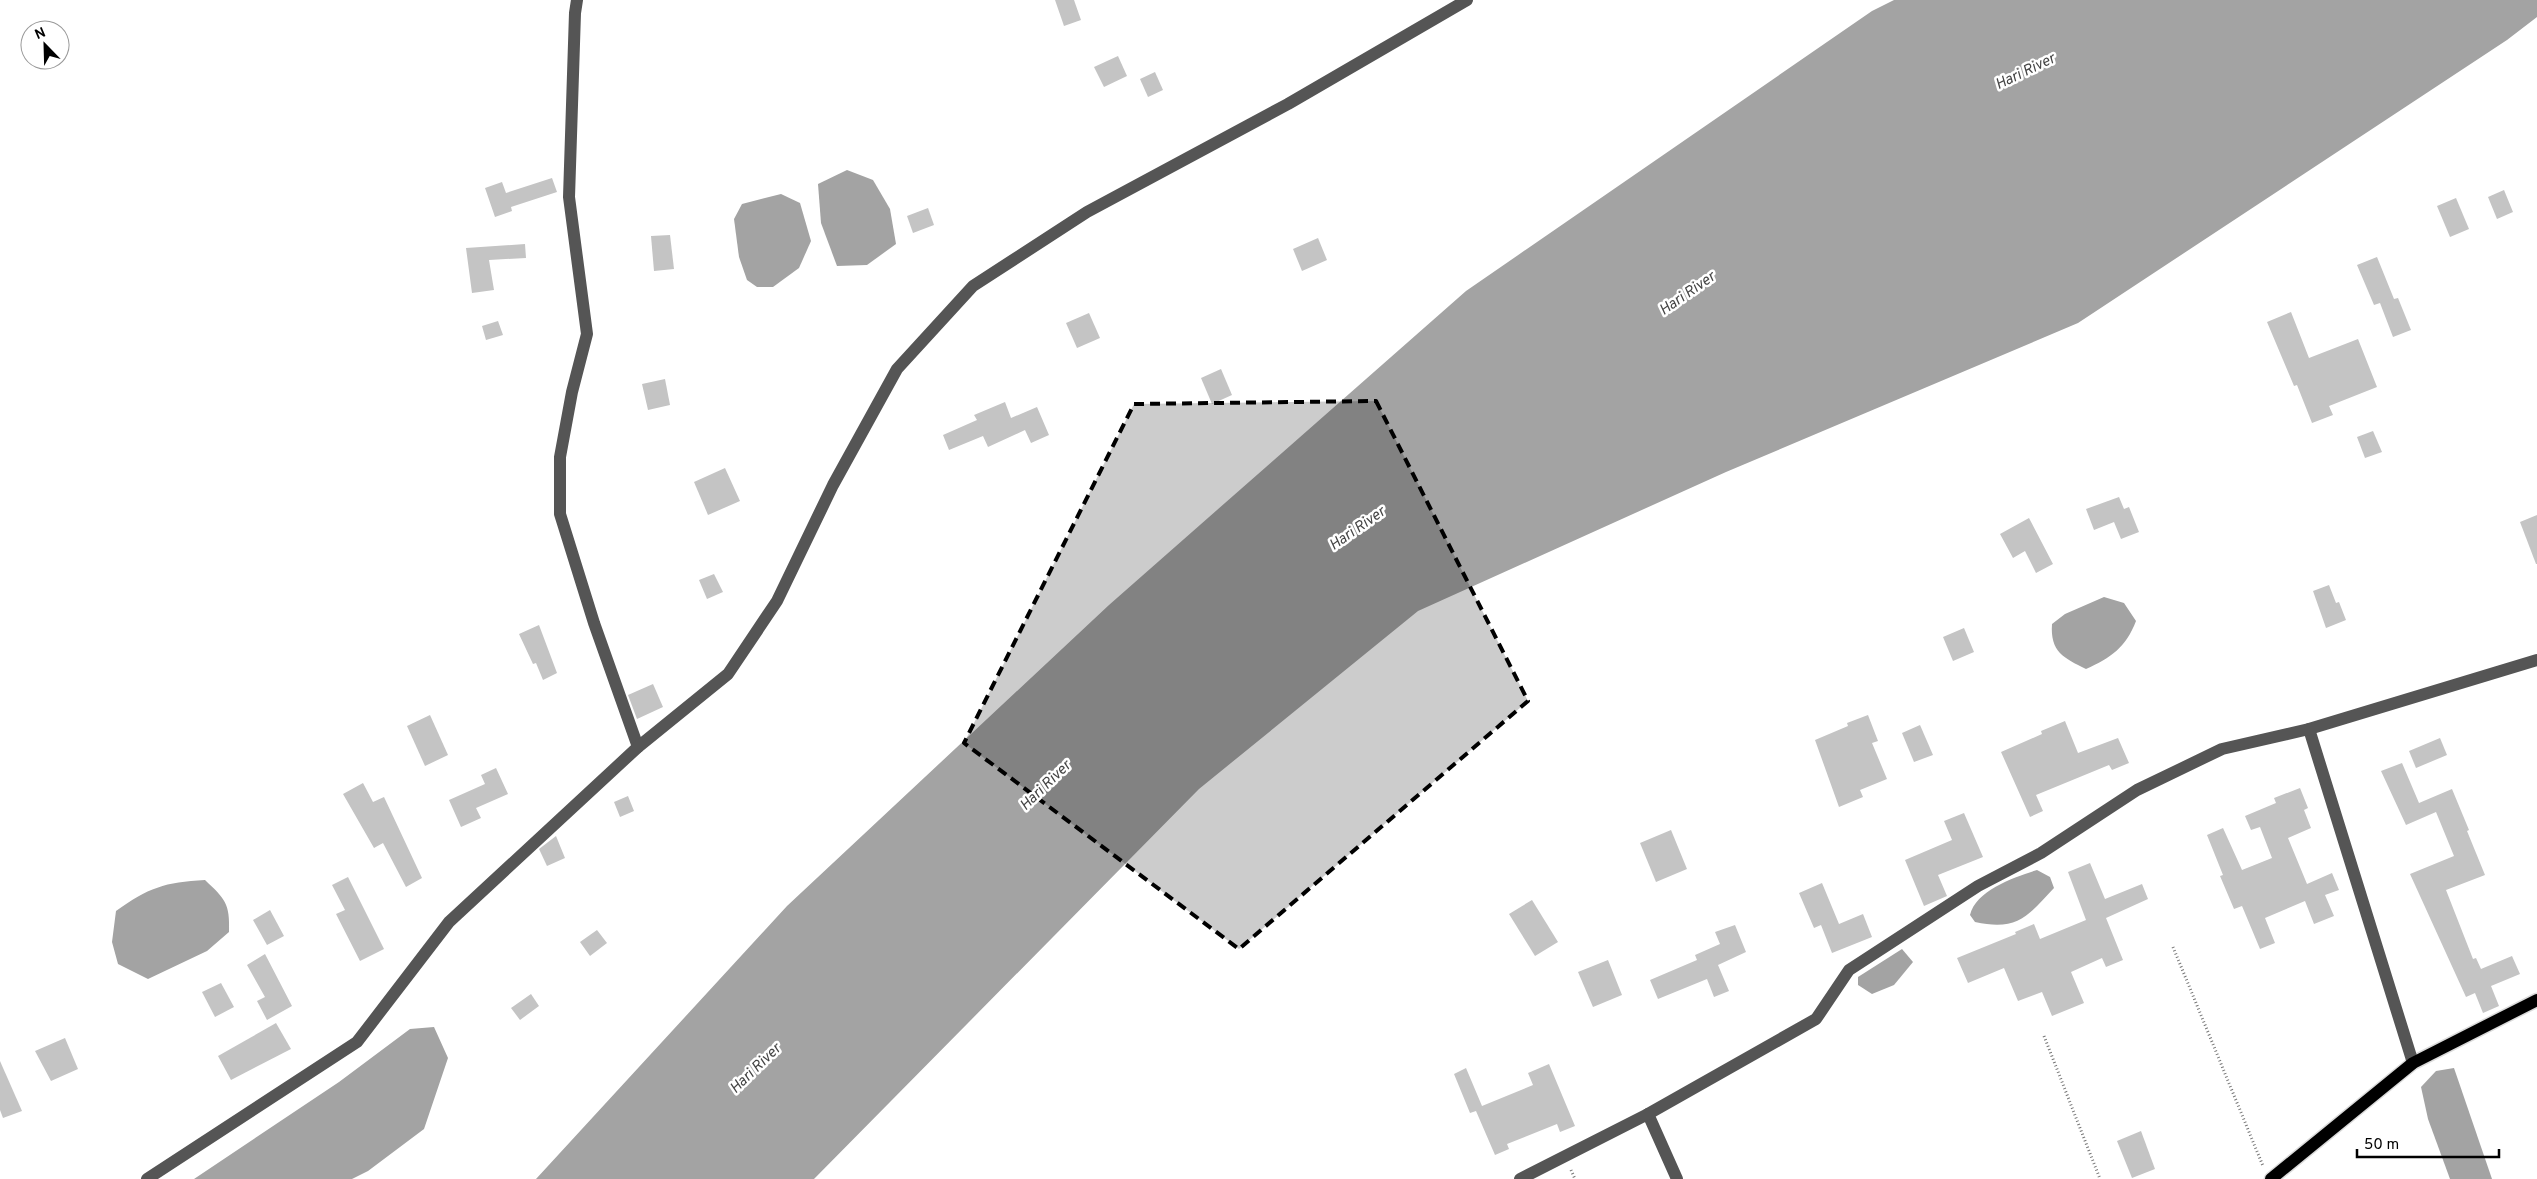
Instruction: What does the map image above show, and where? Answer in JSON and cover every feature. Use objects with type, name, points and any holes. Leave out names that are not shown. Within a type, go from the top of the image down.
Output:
[{"type":"main road","points":[[2268,1175],[2414,1063],[2537,1000]]},
{"type":"street","points":[[577,0],[575,13],[570,197],[587,334],[572,392],[560,457],[560,514],[594,623],[638,747]]},
{"type":"street","points":[[147,1179],[357,1042],[449,922],[638,747],[728,674],[777,601],[833,485],[897,369],[973,286],[1087,212],[1288,104],[1467,0]]},
{"type":"street","points":[[1520,1179],[1648,1114],[1816,1019],[1849,970],[1978,886],[2041,852],[2137,790],[2222,749],[2309,729],[2537,660]]},
{"type":"street","points":[[2309,729],[2414,1063]]},
{"type":"street","points":[[1648,1114],[1677,1179]]},
{"type":"path","points":[[2172,947],[2268,1175]]},
{"type":"path","points":[[2044,1036],[2100,1179]]},
{"type":"highlighted area","points":[[1376,401],[1528,701],[1239,949],[964,743],[1134,404]]},
{"type":"water","name":"Hari River","points":[[1894,0],[2537,0],[2537,17],[2507,40],[2078,323],[1726,472],[1418,611],[1199,789],[814,1179],[536,1179],[787,906],[1109,605],[1466,291],[1872,11]]},
{"type":"water","points":[[847,170],[873,180],[890,209],[896,244],[867,265],[837,266],[821,223],[818,184]]},
{"type":"water","points":[[781,194],[800,203],[811,241],[799,268],[773,287],[757,287],[747,280],[739,257],[734,219],[742,204]]},
{"type":"water","points":[[2104,597],[2124,603],[2136,621],[2117,651],[2103,661],[2086,669],[2065,657],[2056,648],[2053,641],[2052,624],[2065,614]]},
{"type":"water","points":[[2037,870],[2050,877],[2054,888],[2028,914],[2011,923],[2001,925],[1975,922],[1970,915],[1980,898],[2018,876]]},
{"type":"water","points":[[205,880],[225,902],[229,932],[207,951],[148,979],[118,964],[112,942],[116,911],[138,897],[158,888],[179,882]]},
{"type":"water","points":[[1902,949],[1913,962],[1894,985],[1872,994],[1858,985],[1858,977]]},
{"type":"water","points":[[434,1027],[448,1058],[424,1129],[368,1171],[352,1179],[194,1179],[339,1082],[410,1029]]},
{"type":"water","points":[[2454,1068],[2492,1179],[2450,1179],[2428,1119],[2421,1087],[2436,1071]]},
{"type":"building","points":[[1055,0],[1074,0],[1081,20],[1064,26]]},
{"type":"building","points":[[1118,56],[1127,76],[1104,87],[1094,67]]},
{"type":"building","points":[[1155,72],[1163,90],[1148,97],[1140,79]]},
{"type":"building","points":[[552,178],[557,192],[511,207],[512,211],[495,217],[485,188],[502,182],[506,193]]},
{"type":"building","points":[[2504,190],[2513,212],[2497,219],[2488,197]]},
{"type":"building","points":[[2456,198],[2469,229],[2450,237],[2437,206]]},
{"type":"building","points":[[928,208],[934,225],[913,233],[907,216]]},
{"type":"building","points":[[670,235],[674,269],[654,271],[651,236]]},
{"type":"building","points":[[1318,238],[1327,260],[1302,271],[1293,249]]},
{"type":"building","points":[[525,244],[526,258],[489,260],[494,290],[472,293],[466,248]]},
{"type":"building","points":[[2377,257],[2394,299],[2398,298],[2411,330],[2393,337],[2380,303],[2374,305],[2357,265]]},
{"type":"building","points":[[2291,312],[2309,358],[2358,339],[2377,387],[2329,406],[2333,415],[2312,423],[2297,385],[2294,386],[2267,322]]},
{"type":"building","points":[[1089,313],[1100,338],[1077,348],[1066,323]]},
{"type":"building","points":[[498,321],[503,335],[486,340],[482,326]]},
{"type":"building","points":[[1221,369],[1232,395],[1212,404],[1201,378]]},
{"type":"building","points":[[665,379],[670,405],[648,410],[642,384]]},
{"type":"building","points":[[1005,402],[1011,418],[1037,407],[1049,435],[1031,443],[1025,430],[988,447],[983,436],[949,450],[943,435],[977,420],[974,415]]},
{"type":"building","points":[[2373,431],[2382,452],[2365,458],[2357,437]]},
{"type":"building","points":[[725,468],[740,501],[708,515],[694,482]]},
{"type":"building","points":[[2119,497],[2124,509],[2129,507],[2139,532],[2121,539],[2114,522],[2094,530],[2086,509]]},
{"type":"building","points":[[2537,515],[2537,564],[2536,564],[2520,522]]},
{"type":"building","points":[[2029,518],[2053,564],[2036,573],[2025,551],[2013,558],[2000,534]]},
{"type":"building","points":[[714,574],[723,592],[707,599],[699,580]]},
{"type":"building","points":[[2329,585],[2336,603],[2339,602],[2346,620],[2326,628],[2313,591]]},
{"type":"building","points":[[539,625],[557,673],[543,680],[536,663],[533,664],[519,634]]},
{"type":"building","points":[[1964,628],[1974,652],[1953,661],[1943,637]]},
{"type":"building","points":[[653,684],[663,707],[637,719],[628,695]]},
{"type":"building","points":[[430,715],[448,755],[425,766],[407,726]]},
{"type":"building","points":[[1868,715],[1878,741],[1872,743],[1887,779],[1860,790],[1863,797],[1839,807],[1815,740],[1848,726],[1847,723]]},
{"type":"building","points":[[2065,721],[2078,753],[2118,738],[2129,763],[2112,770],[2109,765],[2036,795],[2043,811],[2030,817],[2001,752],[2042,734],[2041,731]]},
{"type":"building","points":[[1920,725],[1933,755],[1914,762],[1902,733]]},
{"type":"building","points":[[2440,738],[2447,755],[2416,768],[2409,751]]},
{"type":"building","points":[[2402,763],[2419,803],[2452,789],[2469,830],[2467,831],[2485,875],[2446,890],[2473,959],[2476,958],[2481,969],[2512,956],[2520,974],[2491,986],[2499,1006],[2483,1013],[2475,993],[2466,997],[2410,874],[2454,856],[2436,812],[2406,825],[2381,771]]},
{"type":"building","points":[[496,768],[508,794],[476,808],[481,818],[461,827],[449,800],[485,784],[481,775]]},
{"type":"building","points":[[363,783],[373,802],[384,797],[422,878],[406,887],[383,843],[374,848],[343,794]]},
{"type":"building","points":[[2300,788],[2308,808],[2304,810],[2311,828],[2288,838],[2307,884],[2332,873],[2339,890],[2325,895],[2334,916],[2314,924],[2305,901],[2265,918],[2275,943],[2260,949],[2242,906],[2234,909],[2220,876],[2223,875],[2207,835],[2223,828],[2242,870],[2272,858],[2260,827],[2251,830],[2245,816],[2276,803],[2274,798]]},
{"type":"building","points":[[628,796],[634,811],[620,817],[614,802]]},
{"type":"building","points":[[1964,813],[1983,857],[1938,875],[1947,896],[1924,906],[1905,860],[1952,840],[1944,821]]},
{"type":"building","points":[[1671,830],[1687,869],[1656,882],[1640,843]]},
{"type":"building","points":[[556,836],[565,858],[547,866],[539,849]]},
{"type":"building","points":[[2090,863],[2105,899],[2142,884],[2148,899],[2106,918],[2123,960],[2106,967],[2102,958],[2071,972],[2084,1003],[2052,1016],[2042,992],[2018,1001],[2004,968],[1968,983],[1957,958],[2016,934],[2015,932],[2034,924],[2040,939],[2086,920],[2068,872]]},
{"type":"building","points":[[348,877],[384,949],[360,961],[336,914],[345,910],[332,885]]},
{"type":"building","points":[[1822,883],[1839,924],[1863,914],[1872,937],[1832,953],[1821,925],[1814,928],[1799,893]]},
{"type":"building","points":[[1532,900],[1558,942],[1535,956],[1509,914]]},
{"type":"building","points":[[270,910],[284,936],[267,945],[253,920]]},
{"type":"building","points":[[1735,925],[1746,952],[1718,965],[1729,991],[1714,997],[1707,979],[1658,999],[1650,980],[1697,960],[1695,955],[1720,944],[1715,932]]},
{"type":"building","points":[[597,930],[607,943],[590,956],[580,942]]},
{"type":"building","points":[[265,954],[292,1006],[267,1020],[257,1001],[265,997],[247,965]]},
{"type":"building","points":[[1608,960],[1622,995],[1593,1007],[1578,972]]},
{"type":"building","points":[[221,983],[234,1007],[215,1017],[202,992]]},
{"type":"building","points":[[531,994],[539,1006],[520,1020],[511,1008]]},
{"type":"building","points":[[276,1023],[291,1049],[231,1080],[218,1056]]},
{"type":"building","points":[[65,1038],[78,1069],[51,1081],[35,1051]]},
{"type":"building","points":[[0,1061],[22,1111],[3,1118],[0,1110]]},
{"type":"building","points":[[1549,1064],[1575,1126],[1560,1132],[1557,1124],[1507,1144],[1509,1149],[1495,1155],[1476,1111],[1470,1113],[1454,1074],[1466,1068],[1482,1106],[1533,1085],[1528,1073]]},
{"type":"building","points":[[2141,1131],[2155,1169],[2132,1178],[2117,1141]]}]
